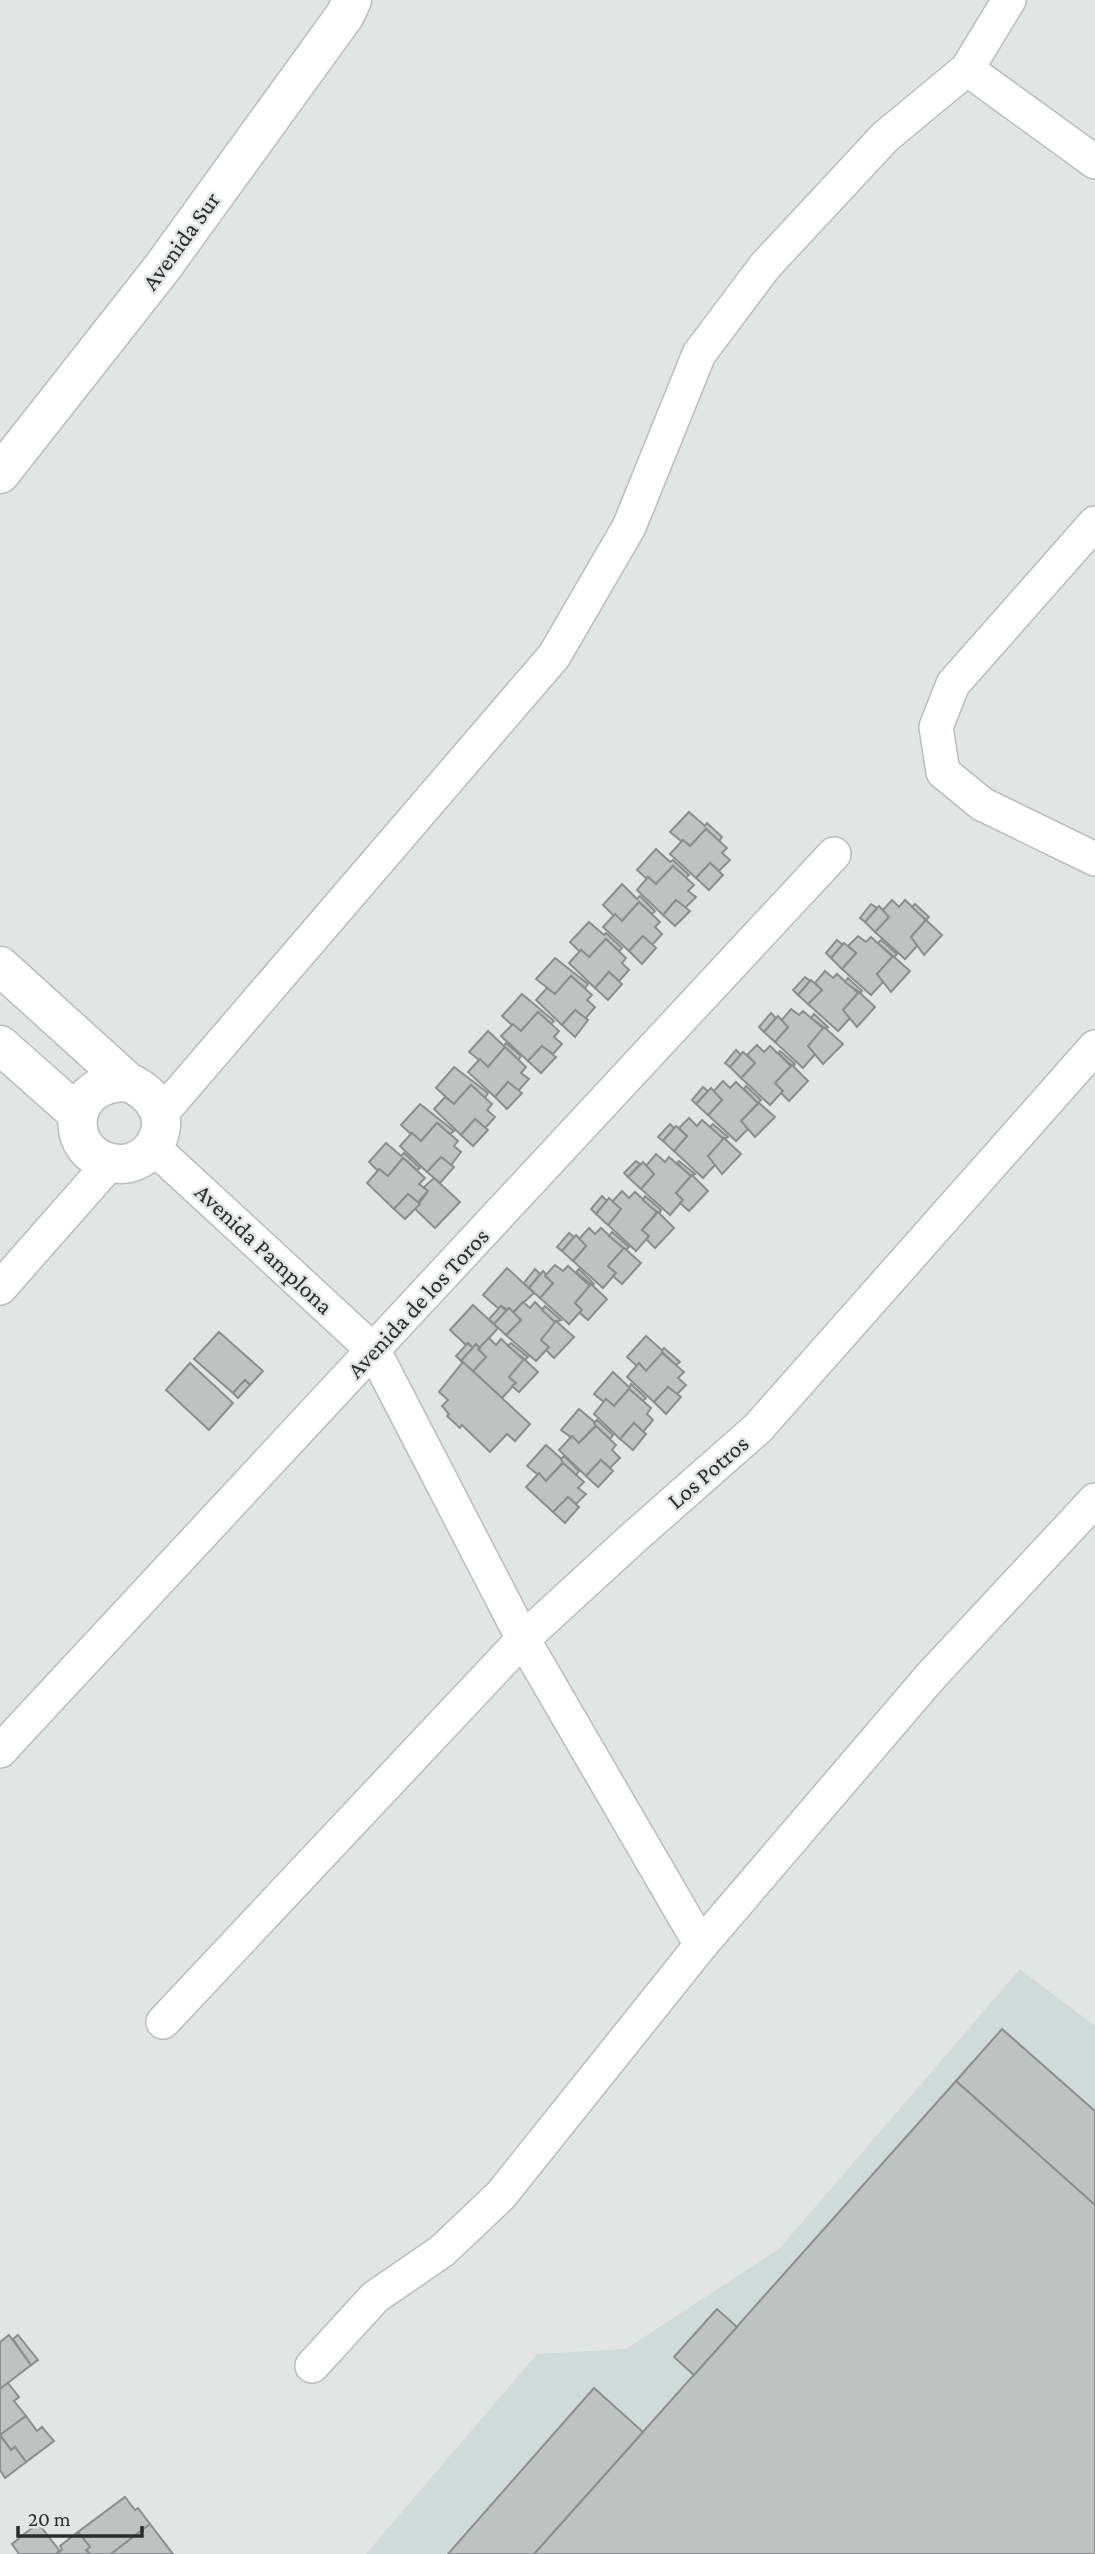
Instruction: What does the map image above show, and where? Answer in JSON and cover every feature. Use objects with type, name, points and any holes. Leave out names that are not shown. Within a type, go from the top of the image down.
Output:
[{"type":"street","name":"Avenida Sur","points":[[0,474],[162,268],[345,15],[352,0]]},
{"type":"street","points":[[128,1082],[112,1082],[97,1088],[85,1099],[79,1114],[78,1130],[84,1145],[96,1157],[110,1163],[127,1164],[142,1158],[157,1131],[554,656],[629,527],[699,354],[765,266],[884,138],[967,69],[1009,0]]},
{"type":"street","points":[[967,69],[1095,162]]},
{"type":"street","points":[[1095,523],[953,684],[936,727],[943,772],[982,804],[1095,859]]},
{"type":"street","name":"Avenida de los Toros","points":[[0,1751],[834,854]]},
{"type":"street","name":"Avenida Pamplona","points":[[0,966],[128,1082],[143,1088],[154,1100],[157,1131],[374,1351]]},
{"type":"street","points":[[0,1045],[79,1114]]},
{"type":"street","name":"Los Potros","points":[[163,2022],[523,1639],[758,1428],[1095,1047]]},
{"type":"street","points":[[0,1288],[110,1163]]},
{"type":"street","points":[[374,1351],[523,1639],[701,1945]]},
{"type":"street","points":[[312,2366],[375,2298],[442,2251],[501,2195],[701,1945],[931,1676],[1095,1500]]},
{"type":"shaded area","points":[[1020,1969],[1095,2026],[1095,2554],[366,2554],[537,2354],[626,2349],[780,2248]]},
{"type":"building","points":[[689,812],[705,826],[707,823],[722,837],[719,841],[706,829],[690,846],[670,832]]},
{"type":"building","points":[[706,829],[727,848],[722,853],[730,860],[719,871],[710,863],[696,878],[670,854],[683,840],[690,846]]},
{"type":"building","points":[[656,849],[689,875],[685,878],[673,866],[656,884],[648,877],[647,879],[637,870]]},
{"type":"building","points":[[710,863],[723,875],[709,890],[696,878]]},
{"type":"building","points":[[673,866],[694,885],[688,891],[696,897],[685,908],[676,900],[663,915],[637,890],[648,877],[656,884]]},
{"type":"building","points":[[622,884],[637,899],[640,896],[655,911],[652,914],[639,902],[622,921],[613,915],[603,905]]},
{"type":"building","points":[[676,900],[690,911],[675,926],[663,915]]},
{"type":"building","points":[[892,900],[899,907],[905,900],[926,920],[911,937],[918,945],[905,959],[875,932],[889,917],[882,911]]},
{"type":"building","points":[[639,902],[660,922],[655,927],[662,934],[652,945],[643,936],[629,951],[603,927],[615,914],[622,921]]},
{"type":"building","points":[[871,904],[877,908],[865,922],[860,918]]},
{"type":"building","points":[[915,904],[929,917],[926,920],[912,907]]},
{"type":"building","points":[[879,906],[889,917],[875,932],[865,922]]},
{"type":"building","points":[[926,920],[942,935],[924,955],[911,937]]},
{"type":"building","points":[[589,922],[622,948],[619,951],[606,939],[589,957],[581,950],[580,952],[570,942]]},
{"type":"building","points":[[643,936],[656,948],[642,964],[629,951]]},
{"type":"building","points":[[858,936],[866,942],[871,937],[893,957],[877,974],[884,981],[871,995],[842,969],[856,953],[848,946]]},
{"type":"building","points":[[606,939],[626,958],[622,963],[629,970],[619,981],[609,972],[595,988],[569,963],[581,950],[589,957]]},
{"type":"building","points":[[837,940],[843,945],[831,958],[826,953]]},
{"type":"building","points":[[881,940],[897,954],[894,957],[878,943]]},
{"type":"building","points":[[844,943],[856,953],[842,969],[831,958]]},
{"type":"building","points":[[893,956],[910,971],[891,992],[877,974]]},
{"type":"building","points":[[555,958],[588,984],[585,988],[571,976],[555,994],[536,979]]},
{"type":"building","points":[[825,971],[833,978],[837,974],[858,993],[843,1010],[851,1017],[838,1031],[808,1004],[822,990],[815,983]]},
{"type":"building","points":[[609,972],[622,984],[608,1000],[595,988]]},
{"type":"building","points":[[571,976],[592,995],[587,1000],[595,1007],[585,1019],[575,1010],[562,1025],[536,1000],[547,988],[555,994]]},
{"type":"building","points":[[805,977],[810,981],[798,995],[793,990]]},
{"type":"building","points":[[848,978],[862,991],[860,993],[845,982]]},
{"type":"building","points":[[811,980],[822,990],[808,1004],[798,995]]},
{"type":"building","points":[[859,992],[875,1007],[857,1027],[843,1010]]},
{"type":"building","points":[[522,994],[554,1021],[551,1024],[538,1012],[521,1031],[512,1025],[502,1016]]},
{"type":"building","points":[[791,1009],[799,1015],[803,1011],[824,1029],[808,1046],[816,1053],[803,1068],[775,1042],[788,1027],[781,1021]]},
{"type":"building","points":[[575,1010],[588,1020],[575,1037],[562,1025]]},
{"type":"building","points":[[538,1012],[559,1031],[554,1037],[562,1044],[553,1054],[542,1046],[528,1061],[501,1036],[513,1024],[521,1031]]},
{"type":"building","points":[[771,1013],[776,1018],[764,1032],[759,1027]]},
{"type":"building","points":[[814,1014],[828,1027],[826,1029],[811,1018]]},
{"type":"building","points":[[778,1016],[788,1027],[775,1042],[764,1032]]},
{"type":"building","points":[[824,1027],[843,1044],[823,1064],[808,1046]]},
{"type":"building","points":[[488,1031],[504,1046],[506,1043],[521,1056],[518,1060],[505,1047],[488,1067],[469,1052]]},
{"type":"building","points":[[757,1045],[764,1052],[770,1046],[791,1066],[775,1083],[783,1091],[770,1105],[741,1078],[755,1063],[747,1055]]},
{"type":"building","points":[[542,1046],[556,1057],[541,1073],[528,1061]]},
{"type":"building","points":[[505,1047],[526,1067],[521,1073],[529,1079],[518,1091],[508,1082],[495,1097],[468,1072],[480,1059],[488,1067]]},
{"type":"building","points":[[736,1050],[741,1055],[730,1067],[725,1063]]},
{"type":"building","points":[[780,1051],[795,1064],[793,1067],[778,1053]]},
{"type":"building","points":[[743,1052],[755,1063],[741,1078],[730,1067]]},
{"type":"building","points":[[792,1065],[808,1081],[789,1101],[775,1083]]},
{"type":"building","points":[[454,1067],[488,1093],[485,1098],[471,1085],[454,1104],[436,1088]]},
{"type":"building","points":[[723,1081],[730,1088],[736,1082],[758,1103],[741,1121],[749,1128],[736,1141],[708,1115],[722,1100],[713,1092]]},
{"type":"building","points":[[508,1082],[522,1093],[507,1109],[495,1097]]},
{"type":"building","points":[[471,1085],[492,1104],[487,1110],[495,1117],[485,1128],[475,1119],[461,1135],[434,1109],[445,1097],[454,1104]]},
{"type":"building","points":[[746,1086],[761,1100],[758,1103],[744,1089]]},
{"type":"building","points":[[703,1087],[708,1091],[696,1104],[692,1100]]},
{"type":"building","points":[[711,1088],[722,1100],[708,1115],[696,1104]]},
{"type":"building","points":[[759,1103],[775,1117],[755,1137],[741,1121]]},
{"type":"building","points":[[420,1104],[454,1131],[450,1134],[437,1123],[421,1141],[411,1134],[401,1125]]},
{"type":"building","points":[[689,1118],[697,1126],[702,1120],[724,1139],[708,1156],[716,1164],[703,1178],[674,1151],[687,1136],[679,1128]]},
{"type":"building","points":[[475,1119],[488,1130],[473,1146],[461,1135]]},
{"type":"building","points":[[437,1123],[458,1141],[454,1146],[461,1152],[451,1165],[441,1157],[427,1172],[400,1146],[412,1133],[421,1141]]},
{"type":"building","points":[[670,1124],[674,1128],[663,1141],[658,1137]]},
{"type":"building","points":[[713,1124],[728,1137],[724,1139],[710,1127]]},
{"type":"building","points":[[676,1126],[687,1136],[674,1151],[663,1141]]},
{"type":"building","points":[[724,1138],[741,1154],[722,1174],[708,1156]]},
{"type":"building","points":[[386,1143],[401,1156],[404,1153],[420,1168],[417,1170],[403,1158],[388,1176],[379,1169],[378,1171],[369,1162]]},
{"type":"building","points":[[656,1154],[665,1162],[669,1157],[691,1176],[676,1193],[683,1200],[670,1215],[641,1189],[654,1174],[646,1166]]},
{"type":"building","points":[[441,1157],[454,1167],[440,1183],[427,1172]]},
{"type":"building","points":[[403,1158],[425,1178],[419,1184],[428,1191],[418,1202],[408,1194],[394,1209],[367,1183],[379,1169],[388,1176]]},
{"type":"building","points":[[636,1161],[640,1164],[628,1177],[624,1173]]},
{"type":"building","points":[[679,1161],[695,1174],[691,1176],[677,1163]]},
{"type":"building","points":[[643,1162],[654,1174],[641,1189],[628,1177]]},
{"type":"building","points":[[692,1175],[708,1191],[689,1211],[680,1203],[683,1200],[676,1193]]},
{"type":"building","points":[[434,1178],[460,1202],[435,1228],[415,1209],[428,1191],[424,1187]]},
{"type":"building","points":[[622,1191],[629,1198],[635,1192],[657,1212],[642,1230],[649,1236],[636,1251],[608,1225],[621,1209],[612,1202]]},
{"type":"building","points":[[408,1194],[420,1204],[405,1219],[394,1209]]},
{"type":"building","points":[[602,1196],[607,1201],[596,1214],[591,1209]]},
{"type":"building","points":[[645,1196],[661,1210],[659,1214],[643,1200]]},
{"type":"building","points":[[609,1198],[621,1209],[608,1225],[596,1214]]},
{"type":"building","points":[[658,1212],[674,1228],[655,1248],[647,1240],[649,1236],[642,1230]]},
{"type":"building","points":[[589,1228],[595,1234],[601,1228],[624,1249],[608,1266],[616,1273],[603,1288],[573,1261],[586,1246],[579,1239]]},
{"type":"building","points":[[612,1232],[629,1247],[626,1250],[609,1236]]},
{"type":"building","points":[[569,1233],[574,1237],[562,1251],[557,1247]]},
{"type":"building","points":[[576,1235],[586,1246],[573,1261],[562,1251]]},
{"type":"building","points":[[624,1248],[641,1263],[622,1284],[613,1276],[616,1273],[608,1266]]},
{"type":"building","points":[[555,1265],[563,1271],[568,1266],[590,1286],[575,1303],[582,1310],[569,1324],[540,1298],[553,1283],[545,1276]]},
{"type":"building","points":[[507,1268],[534,1293],[513,1312],[501,1306],[499,1309],[483,1295]]},
{"type":"building","points":[[535,1269],[540,1274],[529,1288],[524,1283]]},
{"type":"building","points":[[579,1269],[594,1284],[593,1286],[576,1272]]},
{"type":"building","points":[[543,1271],[553,1283],[540,1298],[529,1288]]},
{"type":"building","points":[[591,1284],[607,1299],[588,1320],[580,1313],[582,1310],[575,1303]]},
{"type":"building","points":[[523,1302],[530,1308],[535,1302],[556,1323],[541,1340],[549,1347],[536,1361],[506,1335],[521,1320],[513,1313]]},
{"type":"building","points":[[473,1305],[498,1328],[480,1348],[476,1344],[473,1348],[468,1343],[466,1345],[450,1330]]},
{"type":"building","points":[[501,1306],[506,1311],[494,1324],[489,1319]]},
{"type":"building","points":[[545,1306],[561,1320],[555,1322],[542,1310]]},
{"type":"building","points":[[509,1308],[521,1320],[506,1335],[494,1324]]},
{"type":"building","points":[[556,1321],[574,1337],[554,1358],[546,1350],[549,1347],[541,1340]]},
{"type":"building","points":[[219,1332],[263,1371],[250,1385],[245,1380],[233,1393],[194,1359]]},
{"type":"building","points":[[646,1336],[664,1352],[646,1371],[639,1363],[637,1366],[627,1357]]},
{"type":"building","points":[[489,1338],[496,1345],[501,1339],[524,1360],[509,1377],[516,1383],[502,1398],[473,1371],[486,1357],[478,1349]]},
{"type":"building","points":[[468,1343],[473,1348],[461,1361],[456,1356]]},
{"type":"building","points":[[511,1343],[528,1357],[525,1360],[508,1346]]},
{"type":"building","points":[[476,1344],[486,1357],[473,1371],[461,1361]]},
{"type":"building","points":[[664,1348],[680,1362],[676,1365],[663,1353]]},
{"type":"building","points":[[662,1353],[684,1372],[678,1378],[686,1385],[676,1395],[668,1387],[654,1402],[627,1377],[639,1363],[646,1371]]},
{"type":"building","points":[[524,1359],[538,1372],[519,1392],[512,1386],[516,1383],[509,1377]]},
{"type":"building","points":[[463,1362],[530,1424],[515,1441],[507,1434],[490,1452],[462,1425],[460,1428],[447,1416],[449,1414],[442,1406],[448,1400],[439,1392]]},
{"type":"building","points":[[190,1363],[233,1403],[209,1430],[166,1390]]},
{"type":"building","points":[[613,1372],[630,1388],[614,1406],[594,1394]]},
{"type":"building","points":[[245,1380],[250,1385],[238,1398],[233,1393]]},
{"type":"building","points":[[631,1384],[646,1398],[643,1401],[629,1389]]},
{"type":"building","points":[[668,1387],[681,1397],[666,1414],[654,1402]]},
{"type":"building","points":[[629,1389],[651,1408],[647,1414],[653,1420],[643,1432],[634,1423],[620,1439],[594,1414],[606,1399],[614,1406]]},
{"type":"building","points":[[579,1409],[597,1424],[579,1443],[561,1430]]},
{"type":"building","points":[[597,1420],[613,1435],[610,1439],[596,1426],[594,1423]]},
{"type":"building","points":[[634,1423],[646,1434],[633,1450],[620,1439]]},
{"type":"building","points":[[596,1426],[616,1445],[612,1450],[620,1458],[610,1468],[601,1460],[586,1476],[559,1450],[572,1436],[579,1443]]},
{"type":"building","points":[[546,1445],[564,1461],[546,1481],[527,1466]]},
{"type":"building","points":[[564,1456],[579,1471],[576,1475],[563,1463],[561,1459]]},
{"type":"building","points":[[601,1460],[613,1471],[598,1487],[586,1476]]},
{"type":"building","points":[[563,1463],[584,1482],[578,1488],[586,1494],[576,1504],[568,1497],[553,1512],[526,1487],[539,1473],[546,1481]]},
{"type":"building","points":[[568,1497],[579,1507],[565,1523],[553,1512]]},
{"type":"building","points":[[1002,2029],[1095,2111],[1095,2205],[956,2081]]},
{"type":"building","points":[[956,2081],[1095,2205],[1095,2554],[534,2554]]},
{"type":"building","points":[[717,2309],[737,2327],[694,2375],[674,2357]]},
{"type":"building","points":[[9,2335],[31,2365],[0,2389],[0,2342]]},
{"type":"building","points":[[18,2335],[38,2360],[31,2365],[13,2339]]},
{"type":"building","points":[[8,2383],[19,2397],[14,2401],[26,2416],[0,2435],[0,2389]]},
{"type":"building","points":[[594,2388],[643,2432],[534,2554],[448,2554]]},
{"type":"building","points":[[26,2416],[37,2431],[42,2427],[54,2441],[26,2462],[15,2447],[11,2450],[0,2435]]},
{"type":"building","points":[[0,2435],[11,2450],[15,2447],[26,2462],[5,2478],[0,2470]]},
{"type":"building","points":[[125,2497],[150,2524],[111,2554],[90,2554],[86,2550],[90,2547],[78,2532]]},
{"type":"building","points":[[38,2523],[59,2550],[56,2554],[19,2554],[12,2544]]},
{"type":"building","points":[[150,2524],[173,2554],[111,2554]]},
{"type":"building","points":[[78,2532],[90,2547],[86,2550],[90,2554],[58,2554],[62,2549],[60,2546]]}]
